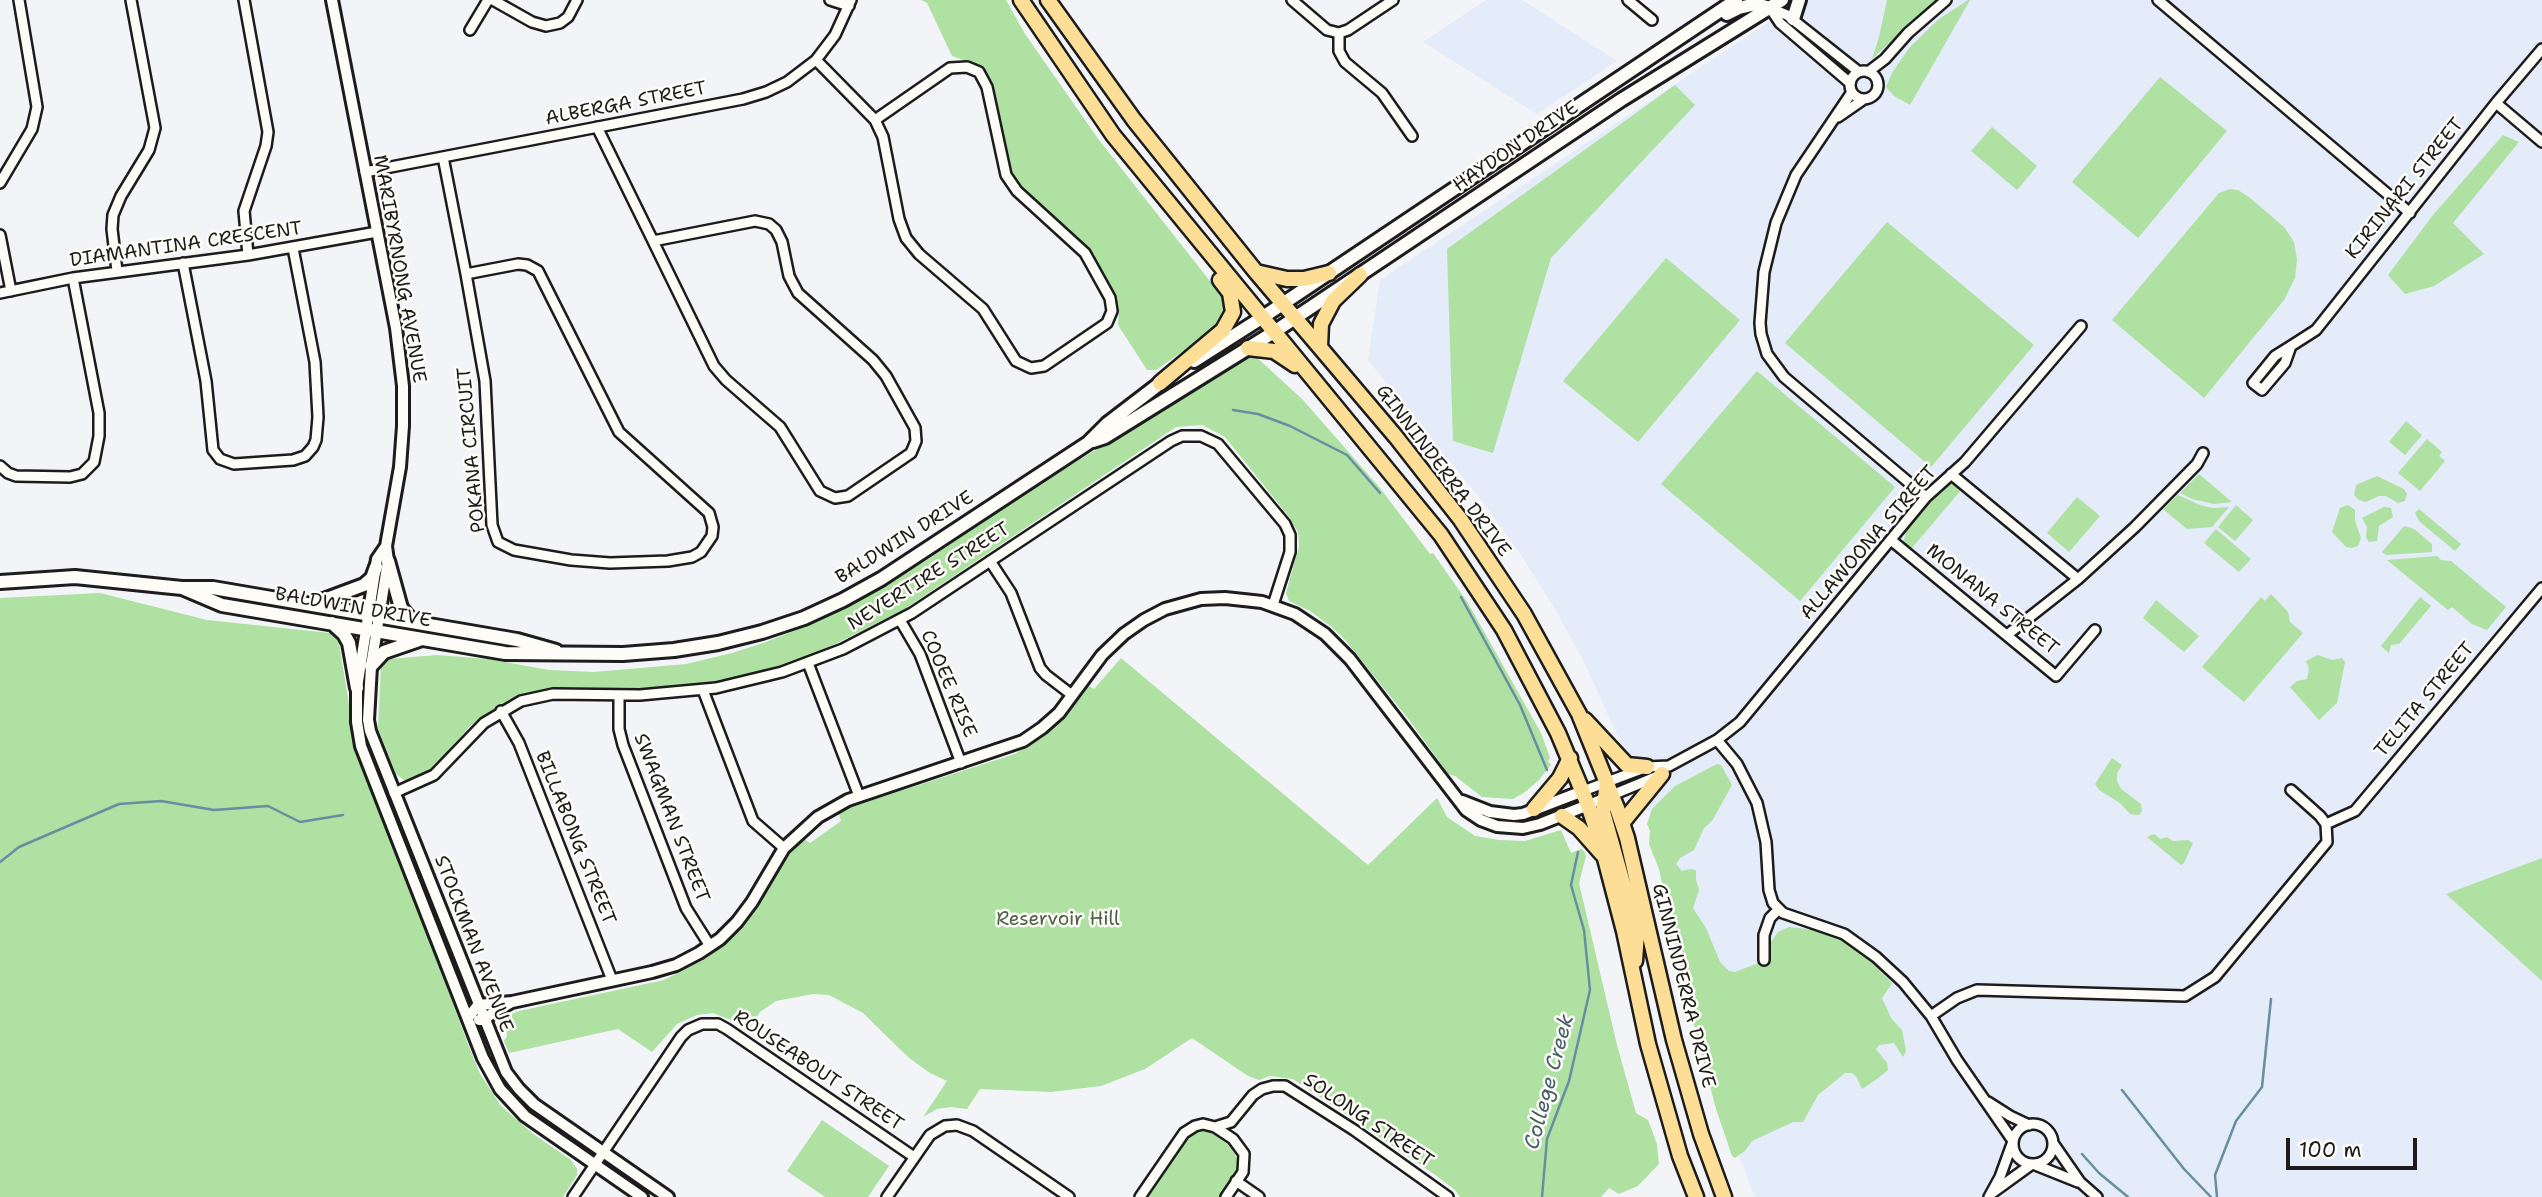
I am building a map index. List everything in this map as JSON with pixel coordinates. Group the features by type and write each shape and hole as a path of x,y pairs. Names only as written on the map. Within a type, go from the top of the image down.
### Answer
{"main road":[{"path":"1021,0 1160,206 1230,293 1233,312 1223,330 1160,383"},
{"name":"GINNINDERRA DRIVE","path":"1048,0 1134,120 1256,272 1396,437 1461,520 1524,614 1579,714 1622,823 1674,1040 1701,1134 1724,1197"},
{"name":"HAYDON DRIVE","path":"1263,317 1737,0"},
{"name":"HAYDON DRIVE","path":"1275,332 1621,100 1768,4 1782,0"},
{"path":"1793,19 1799,0"},
{"path":"1687,33 1706,28 1739,8 1768,4"},
{"path":"1113,135 1441,536 1504,630 1570,758 1586,798 1605,857 1648,1044 1696,1197"},
{"path":"1256,272 1287,279 1304,279 1329,273"},
{"path":"1320,347 1321,324 1333,301 1360,275"},
{"name":"BALDWIN DRIVE","path":"182,588 222,605 505,653 623,654 674,650 740,638 804,618 881,579 1088,443 1107,424 1160,383 1263,317"},
{"name":"BALDWIN DRIVE","path":"1088,443 1105,437 1275,332"},
{"path":"1248,348 1279,353 1315,381"},
{"path":"313,604 365,585 382,564"},
{"path":"382,564 401,608 413,622"},
{"name":"BALDWIN DRIVE","path":"0,582 75,577 182,588 213,588 524,642 563,653"},
{"path":"332,623 349,643 357,688"},
{"path":"371,666 384,652 422,639"},
{"path":"1579,714 1627,765 1647,767"},
{"path":"1534,809 1560,778 1570,758"},
{"path":"1622,823 1666,770"},
{"path":"1608,792 1604,817 1637,933 1634,974"},
{"path":"1562,816 1579,828 1605,857"}],"street":[{"path":"0,183 32,129 37,107 19,0"},
{"path":"117,271 113,215 121,196 149,150 155,128 131,0"},
{"path":"244,0 268,125 266,146 244,211 248,255"},
{"name":"MARIBYRNONG AVENUE","path":"332,0 397,338 403,386 401,457 371,630"},
{"path":"470,30 488,0"},
{"path":"493,0 532,22 546,26 565,20 572,14 577,0"},
{"path":"830,0 850,3"},
{"path":"1292,0 1327,30 1339,33 1348,30 1393,0"},
{"path":"1628,0 1652,20"},
{"path":"1926,497 1784,377 1767,354 1760,324 1764,272 1776,223 1796,175 1834,121 1851,88 1853,76 1885,59 1908,33 1946,0"},
{"path":"2158,0 2410,213"},
{"name":"ALBERGA STREET","path":"365,172 754,96 787,82 816,60 835,35 850,3"},
{"path":"1768,4 1793,19 1876,80"},
{"path":"1768,4 1780,23 1851,88 1858,98 1864,99"},
{"path":"1339,33 1339,51 1345,62 1382,93 1412,136"},
{"name":"KIRINARI STREET","path":"2291,346 2285,363 2262,390 2253,383 2276,356 2291,346 2316,330 2542,49"},
{"path":"1834,121 1874,94 1876,80 1885,59"},
{"path":"816,60 875,120 883,137 899,219 906,238 919,254 983,309 1016,361 1031,368 1044,366 1107,323 1112,311 1111,298 1085,253 1017,191 1006,174 987,87 979,72 963,66 950,68 875,120"},
{"path":"2496,103 2542,142"},
{"path":"597,127 714,366 785,432 820,491 835,498 848,496 911,453 916,441 915,428 886,376 873,360 798,293 789,275 780,238 772,227 764,222 751,222 653,241"},
{"name":"POKANA CIRCUIT","path":"443,157 485,381 492,525 498,542 513,550 571,560 610,563 668,561 692,557 701,552 712,537 713,527 709,513 628,441 616,427 538,271 531,266 518,264 466,274"},
{"name":"DIAMANTINA CRESCENT","path":"0,293 73,278 248,255 377,232"},
{"path":"0,235 11,291"},
{"path":"183,263 206,381 213,450 220,459 234,464 297,459 311,451 316,440 318,399 312,344 293,248"},
{"path":"0,466 16,476 69,477 82,474 94,462 99,436 99,413 73,278"},
{"name":"ALLAWOONA STREET","path":"1586,798 1666,770 1717,740 1740,722 1926,497 1965,462 2081,326"},
{"name":"NEVERTIRE STREET","path":"394,793 434,775 475,730 501,711 522,701 553,694 618,695 703,690 756,679 808,663 855,644 900,620 1182,436 1207,438 1223,449 1288,530 1290,552 1273,605"},
{"path":"2007,635 2078,579 2135,527 2197,464 2203,453"},
{"path":"1951,474 2078,579"},
{"name":"MONANA STREET","path":"1891,540 2056,676 2095,630"},
{"path":"990,561 1011,593 1041,668 1049,678 1072,695"},
{"name":"TELITA STREET","path":"2326,824 2355,811 2542,588"},
{"path":"468,1018 478,1005 512,1002 676,965 710,946 729,931 745,912 784,848 818,817 859,796 1012,746 1032,735 1051,721 1114,642 1154,614 1189,602 1213,598 1250,600 1273,605 1306,620 1325,634 1342,650 1473,816 1489,824 1506,828 1532,826 1562,816 1586,798"},
{"name":"COOEE RISE","path":"900,620 918,649 961,763"},
{"name":"STOCKMAN AVENUE","path":"371,630 368,720 394,793 501,1063 519,1089 534,1104 642,1197"},
{"name":"STOCKMAN AVENUE","path":"371,630 357,688 357,722 361,746 488,1069 508,1099 534,1123 668,1197"},
{"path":"808,663 859,796"},
{"path":"703,690 753,821 784,848"},
{"name":"SWAGMAN STREET","path":"618,695 619,729 623,745 685,908 710,946"},
{"name":"BILLABONG STREET","path":"501,711 519,743 612,980"},
{"path":"1717,740 1743,773 1757,803 1766,842 1770,896 1779,909 1844,934 1876,957 1903,982 1931,1016 2013,1142 2020,1160 2080,1182"},
{"name":"ALLAWOONA STREET","path":"1608,792 1647,767 1666,770"},
{"path":"1931,1016 1957,998 1977,990 2185,996 2215,977 2323,849 2328,836 2326,824 2291,790"},
{"path":"1462,801 1498,814 1522,814 1608,792"},
{"path":"1764,960 1764,934 1770,918 1779,909"},
{"path":"468,1018 484,1020 512,1002"},
{"name":"ROUSEABOUT STREET","path":"573,1197 681,1037 693,1027 708,1023 727,1029 914,1157"},
{"name":"SOLONG STREET","path":"1140,1197 1187,1130 1203,1124 1215,1127 1226,1125 1237,1117 1253,1095 1262,1088 1273,1086 1290,1088 1448,1197"},
{"path":"1984,1099 2010,1116 2048,1131 2053,1143 2080,1182 2097,1197"},
{"path":"1226,1197 1245,1163 1234,1130 1237,1117"},
{"path":"887,1197 935,1131 951,1125 973,1131 1069,1197"},
{"path":"1990,1195 2004,1169 2018,1130 2029,1125"},
{"path":"1215,1127 1237,1142"},
{"path":"1990,1195 2033,1164 2045,1160 2053,1143"},
{"path":"1237,1181 1259,1197"}],"shaded area":[{"path":"1486,0 1522,0 1617,61 1537,114 1423,42"},
{"path":"1802,0 2542,0 2542,1197 1755,1197 1738,1154 1659,823 1647,809 1621,743 1582,658 1552,604 1483,502 1368,360 1380,280"}],"green space":[{"path":"921,0 1006,0 1025,34 1099,140 1224,299 1225,313 1213,330 1156,370 1147,370 1118,325 1119,309 1110,285 1084,244 1018,187 1007,166 988,76 972,63 952,56 927,3"},
{"path":"1887,0 1936,0 1872,59 1879,37"},
{"path":"1968,0 1910,105 1894,96 1886,87 1910,47 1939,19"},
{"path":"2160,77 2227,131 2138,238 2072,182"},
{"path":"1675,85 1695,105 1551,258 1493,453 1453,441 1447,249"},
{"path":"1992,127 2037,166 2017,190 1971,151"},
{"path":"2503,135 2519,142 2453,223 2484,254 2434,286 2405,294 2388,275 2433,215"},
{"path":"2230,189 2238,190 2250,198 2284,227 2294,242 2297,259 2295,278 2284,300 2204,398 2112,320 2219,193"},
{"path":"1887,222 2034,345 1931,467 1785,343"},
{"path":"1666,258 1740,320 1638,442 1563,381"},
{"path":"1252,353 1303,400 1380,488 1430,554 1433,553 1468,603 1541,733 1550,758 1548,761 1551,765 1525,792 1513,799 1482,797 1455,776 1448,774 1410,721 1346,641 1310,611 1289,601 1286,593 1299,546 1298,532 1225,437 1202,425 1176,427 903,610 809,657 737,678 684,688 621,691 561,689 532,693 496,708 470,726 423,776 412,781 404,780 396,774 378,728 381,666 389,659 437,655 488,659 549,670 594,672 686,664 766,642 859,601 927,560 1034,488"},
{"path":"1757,371 1895,487 1800,601 1661,484"},
{"path":"2406,421 2422,435 2405,455 2389,442"},
{"path":"2427,439 2442,452 2439,456 2445,461 2420,491 2398,473"},
{"path":"2199,474 2232,502 2214,504 2180,493"},
{"path":"2377,476 2404,489 2407,494 2405,501 2398,503 2386,496 2366,502 2359,500 2354,495 2356,485"},
{"path":"1950,483 1958,483 1962,489 1911,549 1904,541 1906,531 1940,490"},
{"path":"2178,495 2212,508 2229,507 2212,527 2187,529 2163,509"},
{"path":"2077,497 2100,516 2069,552 2047,533"},
{"path":"2236,505 2253,520 2235,541 2218,527"},
{"path":"2348,505 2355,510 2355,521 2361,538 2358,546 2352,548 2346,547 2332,532 2340,508"},
{"path":"2384,507 2391,508 2393,517 2379,526 2377,541 2369,542 2366,537 2367,527 2362,518"},
{"path":"2419,509 2461,544 2455,551 2419,521 2415,513"},
{"path":"2404,526 2414,529 2432,544 2432,552 2386,555 2382,552"},
{"path":"2216,529 2251,559 2239,572 2204,543"},
{"path":"2437,556 2441,560 2451,561 2506,607 2487,630 2472,624 2452,607 2448,610 2387,560"},
{"path":"100,593 207,620 330,633 339,643 355,742 469,1047 480,1074 501,1106 532,1133 571,1160 577,1169 577,1175 563,1197 0,1197 0,598"},
{"path":"2271,594 2288,612 2290,622 2303,633 2244,702 2202,667 2261,597 2265,601"},
{"path":"2420,597 2431,606 2399,644 2391,645 2389,653 2381,646"},
{"path":"2156,600 2199,636 2184,652 2143,618"},
{"path":"2318,655 2332,660 2342,658 2345,662 2337,703 2319,720 2290,687 2297,681 2307,679 2309,669 2306,661"},
{"name":"Reservoir Hill","path":"1121,658 1368,865 1437,798 1447,817 1475,836 1525,841 1561,830 1571,853 1581,849 1584,851 1586,856 1579,883 1617,1045 1636,1113 1648,1120 1657,1144 1659,1164 1638,1186 1619,1194 1609,1188 1601,1197 1460,1197 1434,1174 1366,1128 1366,1124 1355,1117 1353,1119 1293,1079 1270,1076 1259,1080 1248,1076 1192,1038 1145,1069 1101,1086 1051,1092 980,1089 967,1109 937,1109 923,1117 947,1081 908,1057 863,1013 829,995 813,994 776,1001 760,1012 750,1027 713,1013 697,1015 677,1024 652,1052 618,1029 509,1053 504,1041 507,1036 504,1017 519,1011 664,980 707,958 742,929 780,865 801,837 810,843 841,821 838,811 1015,754 1044,735 1087,685 1094,689"},
{"path":"2112,758 2122,765 2117,773 2121,789 2141,804 2142,811 2139,815 2130,814 2095,784"},
{"path":"1717,764 1721,765 1732,785 1712,821 1704,828 1694,850 1680,858 1676,864 1682,871 1696,870 1699,890 1693,908 1706,928 1720,962 1729,971 1735,972 1769,959 1768,948 1771,942 1778,932 1789,927 1815,930 1843,940 1864,955 1892,983 1882,998 1891,1018 1902,1030 1906,1051 1903,1057 1894,1043 1879,1045 1876,1049 1887,1063 1888,1070 1877,1079 1862,1089 1856,1076 1845,1073 1818,1095 1803,1122 1793,1122 1752,1141 1745,1151 1735,1158 1716,1109 1690,1010 1659,869 1649,844 1650,831 1647,824 1652,809 1675,786"},
{"path":"2154,834 2160,839 2167,837 2173,841 2188,840 2193,843 2184,863 2181,865 2147,837"},
{"path":"2542,858 2542,981 2446,894"},
{"path":"822,1120 889,1166 868,1197 825,1197 787,1171"},
{"path":"1208,1130 1231,1147 1239,1163 1235,1174 1219,1197 1145,1197 1187,1137"}],"waterway":[{"path":"1233,410 1258,414 1290,426 1347,455 1380,493"},
{"path":"1461,597 1520,705 1547,770"},
{"path":"0,862 19,847 119,804 161,801 214,810 268,806 300,822 343,815"},
{"name":"College Creek","path":"1542,1197 1547,1139 1569,1081 1590,990 1584,930 1571,885 1578,852"},
{"path":"2217,1197 2215,1175 2236,1121 2262,1087 2271,999"},
{"path":"2122,1090 2184,1169 2211,1197"},
{"path":"2082,1154 2099,1173 2128,1197"}]}
